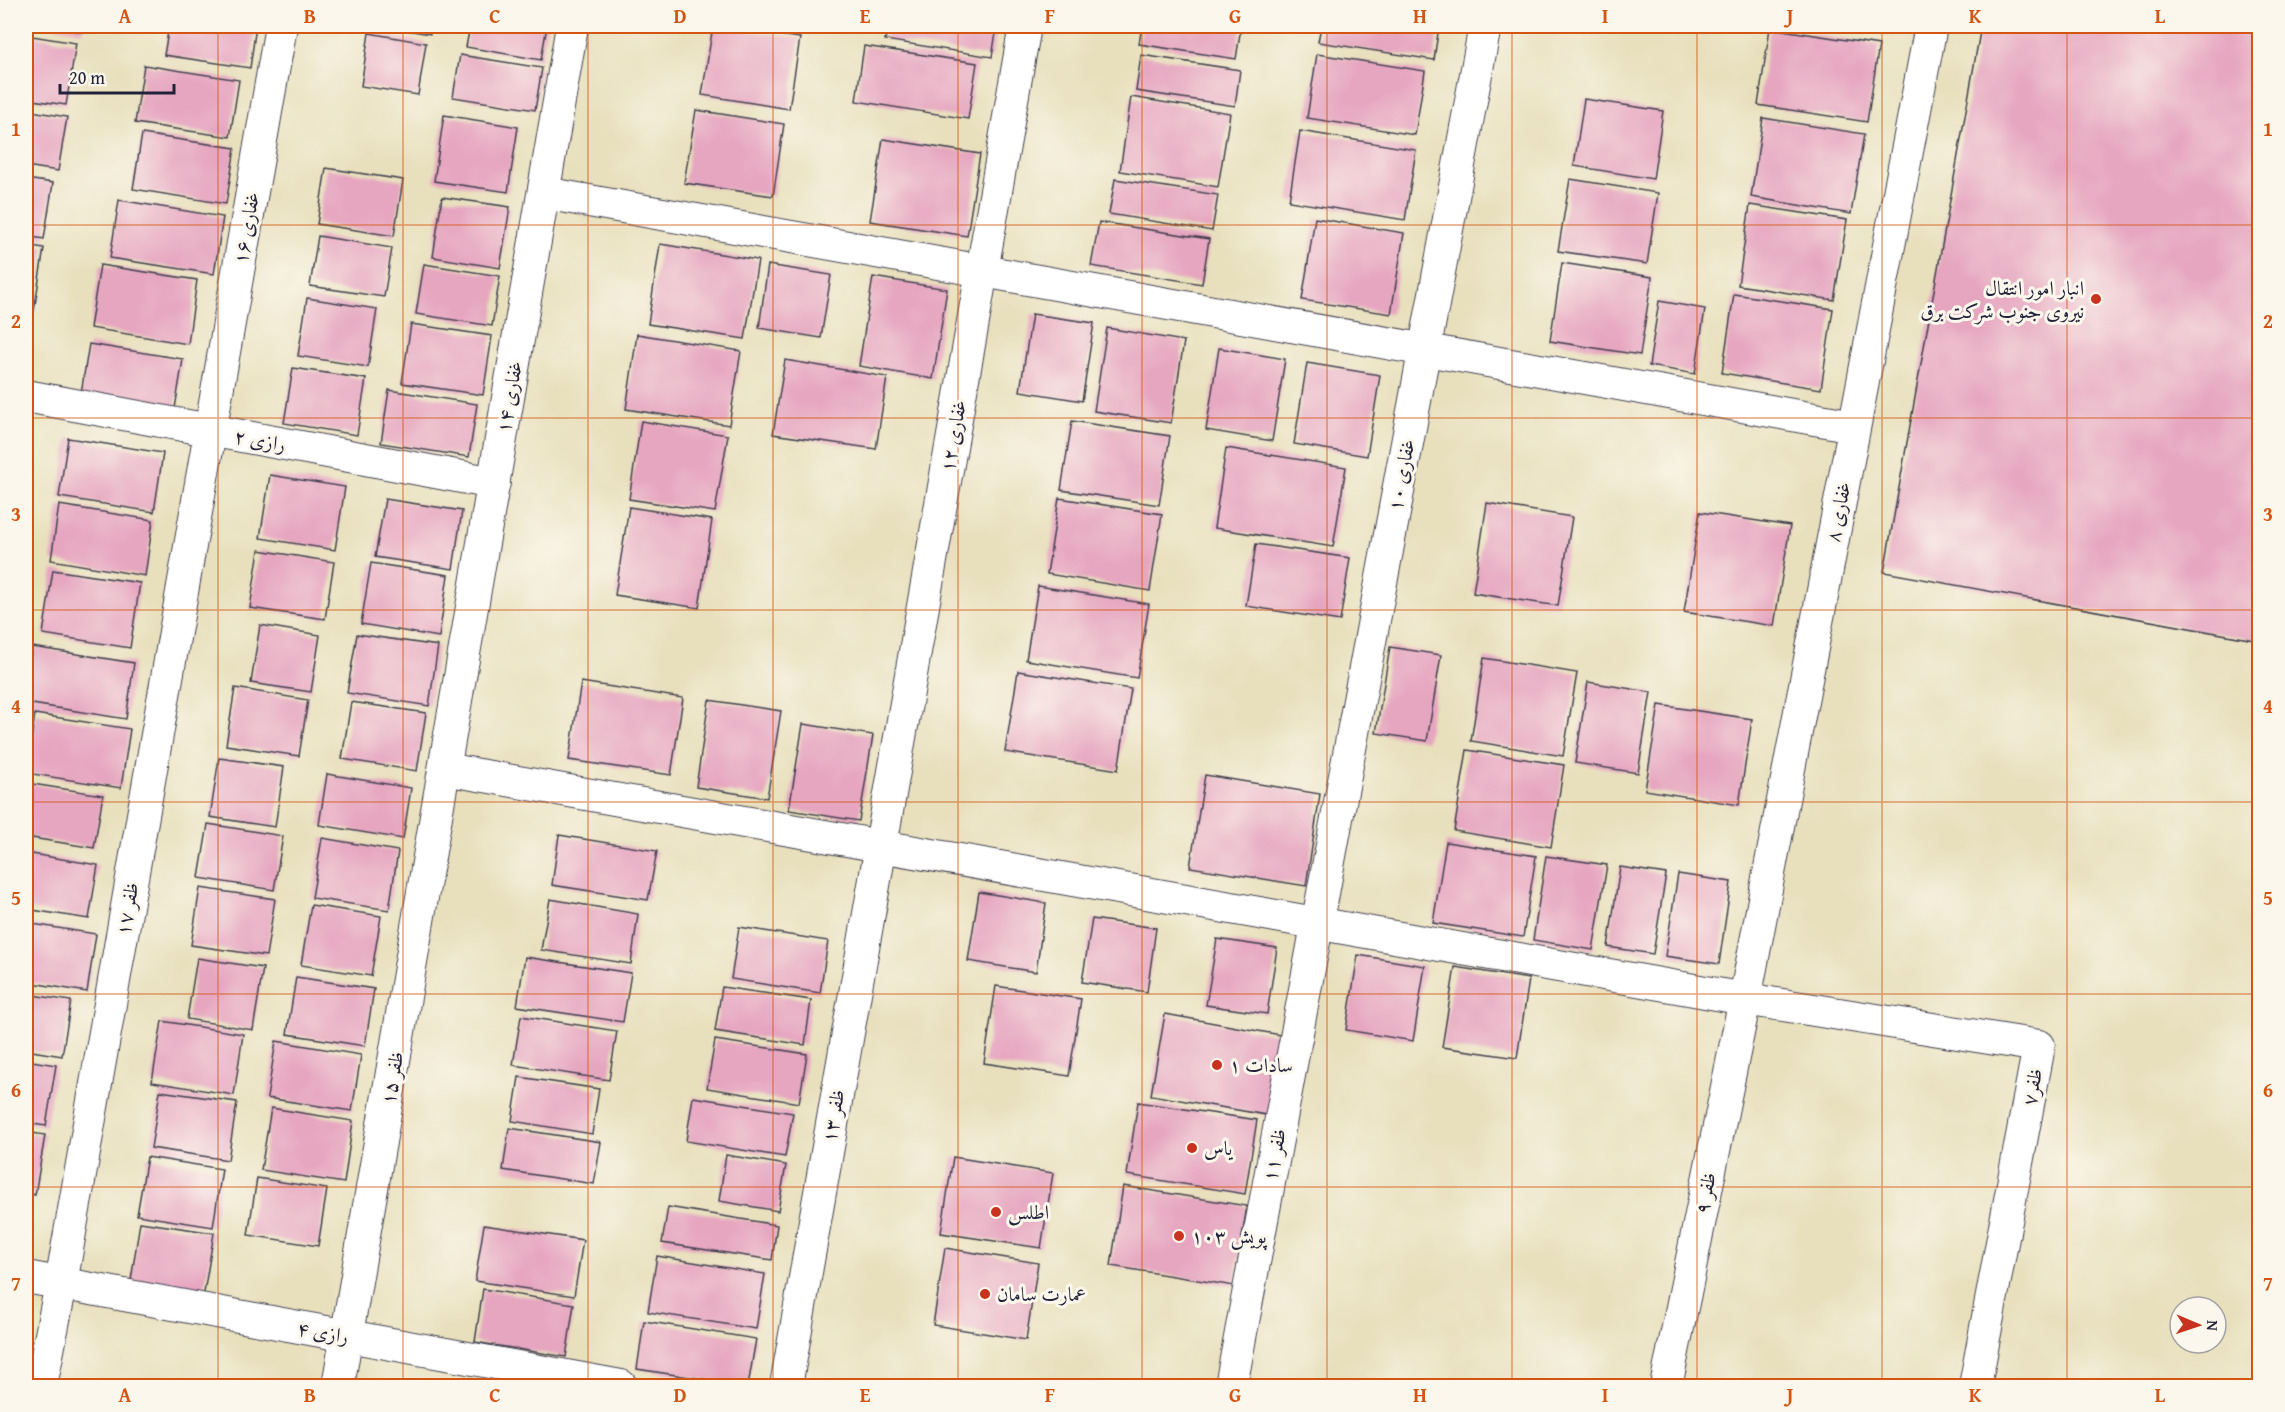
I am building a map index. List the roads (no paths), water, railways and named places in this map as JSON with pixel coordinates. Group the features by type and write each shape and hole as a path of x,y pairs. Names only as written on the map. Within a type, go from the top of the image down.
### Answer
{"street":[{"name":"غفاری ۱۶","path":"211,430 281,26"},
{"name":"غفاری ۱۴","path":"445,769 572,26"},
{"name":"غفاری ۱۲","path":"881,846 1025,26"},
{"name":"غفاری ۱۰","path":"1317,924 1485,26"},
{"name":"غفاری ۸","path":"1745,999 1931,26"},
{"path":"544,193 1854,426"},
{"name":"رازی ۲","path":"26,396 494,483"},
{"name":"ظفر ۱۷","path":"41,1386 62,1284 211,430"},
{"path":"445,769 1745,999"},
{"name":"ظفر ۱۵","path":"338,1386 445,769"},
{"name":"ظفر ۱۳","path":"786,1386 881,846"},
{"name":"ظفر ۱۱","path":"1231,1386 1317,924"},
{"name":"ظفر ۹","path":"1666,1386 1745,999"},
{"name":"ظفر۷","path":"1745,999 2039,1046 1975,1386"},
{"name":"رازی ۴","path":"26,1277 621,1386"}],"place":[{"name":"انبار امور انتقال نیروی جنوب شرکت برق","path":"2096,299"},
{"name":"سادات ۱","path":"1217,1065"},
{"name":"یاس","path":"1192,1148"},
{"name":"اطلس","path":"996,1212"},
{"name":"پویش ۱۰۳","path":"1179,1236"},
{"name":"عمارت سامان","path":"985,1294"}]}
